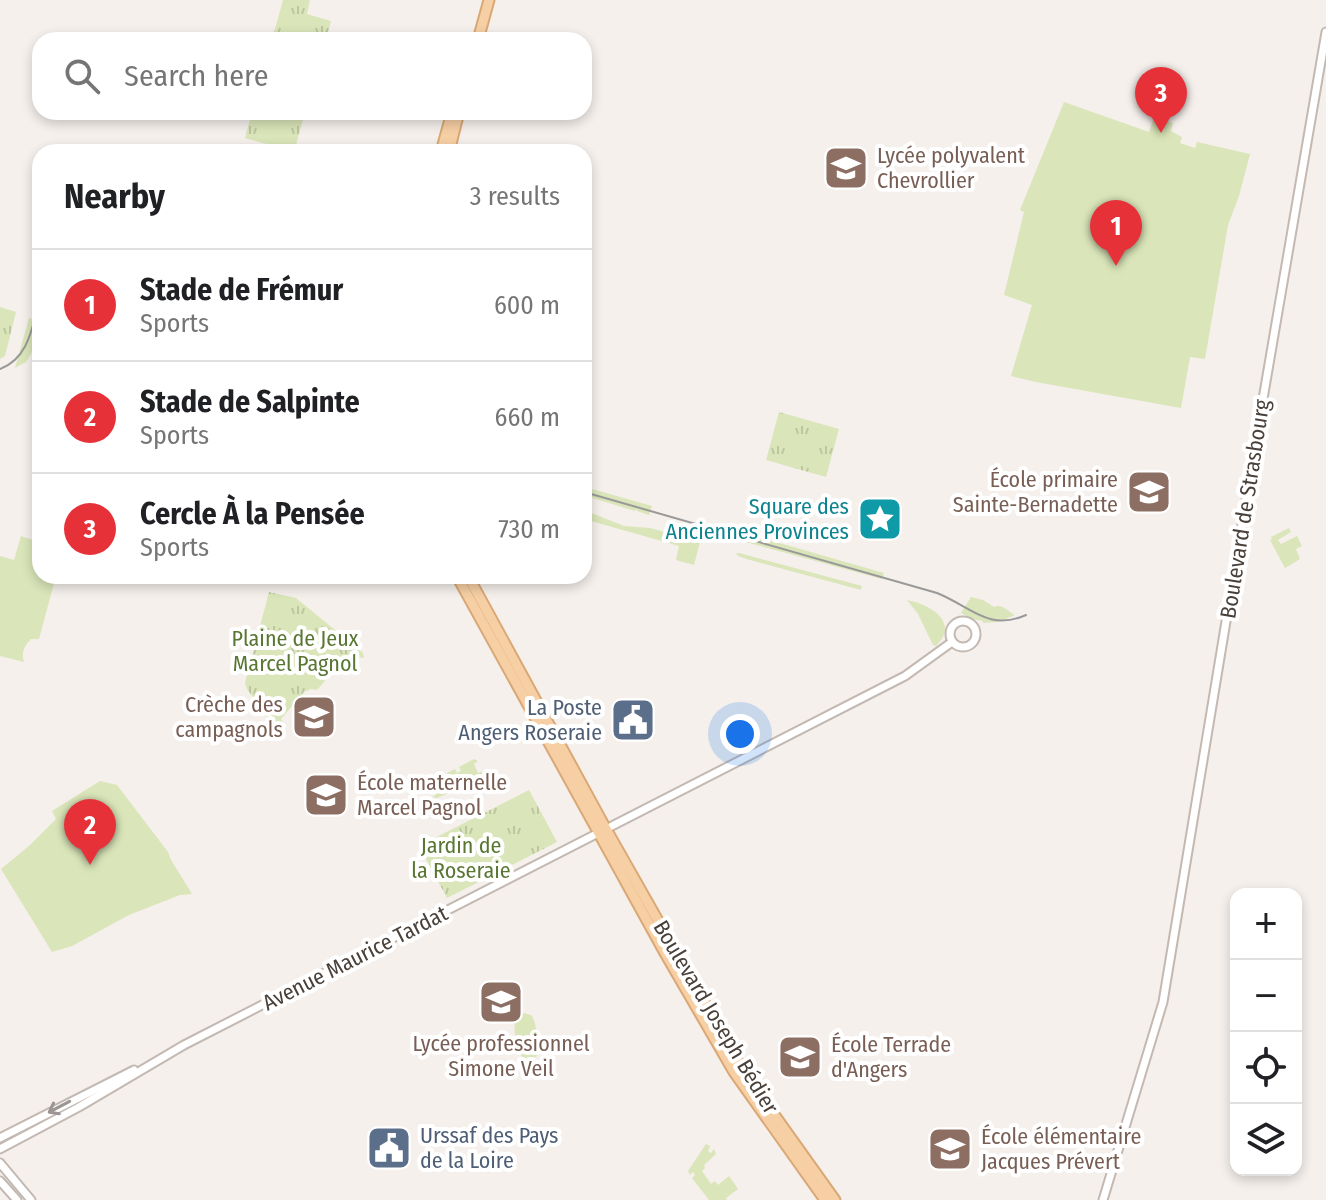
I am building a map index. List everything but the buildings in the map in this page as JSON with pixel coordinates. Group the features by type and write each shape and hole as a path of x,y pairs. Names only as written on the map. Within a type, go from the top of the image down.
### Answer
{"main road":[{"path":"473,32 482,0"},
{"path":"480,32 489,0"},
{"path":"443,144 450,120"},
{"path":"451,144 457,120"},
{"path":"462,584 602,831"},
{"path":"472,584 602,831"},
{"name":"Boulevard Joseph Bédier","path":"602,831 665,953 734,1072 825,1200"},
{"name":"Boulevard Joseph Bédier","path":"602,831 738,1064 835,1200"}],"street":[{"name":"Boulevard de Strasbourg","path":"1103,1200 1160,1016 1326,32"},
{"name":"Avenue Maurice Tardat","path":"0,1138 905,676 952,642"},
{"name":"Avenue Maurice Tardat","path":"0,1149 79,1107 155,1061"},
{"path":"0,1163 31,1200"},
{"path":"0,1181 17,1200"}],"green space":[{"path":"283,0 310,0 307,14 331,21 328,32 274,32"},
{"path":"1064,102 1149,132 1154,117 1173,123 1171,131 1182,137 1180,143 1195,148 1197,142 1250,154 1228,225 1205,359 1190,357 1181,408 1011,376 1032,305 1004,295 1024,212 1020,210"},
{"path":"250,120 303,120 296,144 266,144 245,138"},
{"path":"0,307 16,312 5,356 0,359"},
{"path":"29,318 32,319 32,352 26,362 15,368"},
{"path":"779,412 839,429 826,477 766,460"},
{"path":"592,489 652,506 649,515 637,509 635,511 592,498"},
{"path":"592,513 624,526 650,528 700,542 694,565 676,560 679,546 592,521"},
{"path":"710,523 884,573 882,579 718,535 708,532"},
{"path":"1289,528 1291,532 1278,540 1281,544 1297,536 1302,546 1296,549 1300,559 1285,568 1270,540"},
{"path":"21,536 32,540 32,584 54,584 39,639 31,639 27,644 23,653 24,662 0,656 0,556 14,560"},
{"path":"736,553 862,586 861,590 750,560 738,556"},
{"name":"Plaine de Jeux Marcel Pagnol","path":"269,592 296,598 363,653 364,658 347,655 317,690 304,692 275,729 245,683"},
{"path":"971,597 994,607 1003,607 1015,615 998,622 983,623 972,619 961,613"},
{"path":"907,600 932,610 944,622 943,637 936,646 933,645 918,614"},
{"path":"474,759 478,761 474,764 478,773 483,771 481,776 468,783 465,779 461,781 463,785 456,789 453,785 449,787 451,792 437,798 431,797 436,795 432,786 427,788 430,781 442,775 445,780 450,777 447,773 455,769 457,773 461,771 459,767"},
{"path":"100,781 117,785 168,852 192,894 180,895 129,915 72,946 52,952 1,869 56,819 52,811"},
{"name":"Jardin de la Roseraie","path":"529,790 557,842 447,898 419,846"},
{"path":"524,1013 533,1018 537,1035 537,1056 530,1059 520,1054 515,1039 516,1017"},
{"path":"706,1144 710,1146 708,1151 711,1153 714,1149 716,1154 702,1171 711,1184 715,1181 718,1185 729,1176 738,1189 727,1200 709,1200 692,1178 695,1175 693,1172 690,1175 688,1171"}],"tram line":[{"path":"0,369 17,357 32,328"},
{"path":"592,494 937,593 990,619 1001,621 1026,615"}],"place":[{"name":"Cercle À la Pensée","path":"1161,133"},
{"name":"Lycée polyvalent Chevrollier","path":"846,168"},
{"name":"Stade de Frémur","path":"1116,266"},
{"name":"École primaire Sainte-Bernadette","path":"1149,492"},
{"name":"Square des Anciennes Provinces","path":"880,519"},
{"name":"Crèche des campagnols","path":"314,717"},
{"name":"La Poste Angers Roseraie","path":"633,720"},
{"name":"École maternelle Marcel Pagnol","path":"326,795"},
{"name":"Stade de Salpinte","path":"90,865"},
{"name":"Lycée professionnel Simone Veil","path":"501,1002"},
{"name":"École Terrade d'Angers","path":"800,1057"},
{"name":"Urssaf des Pays de la Loire","path":"389,1148"},
{"name":"École élémentaire Jacques Prévert","path":"950,1149"}]}
